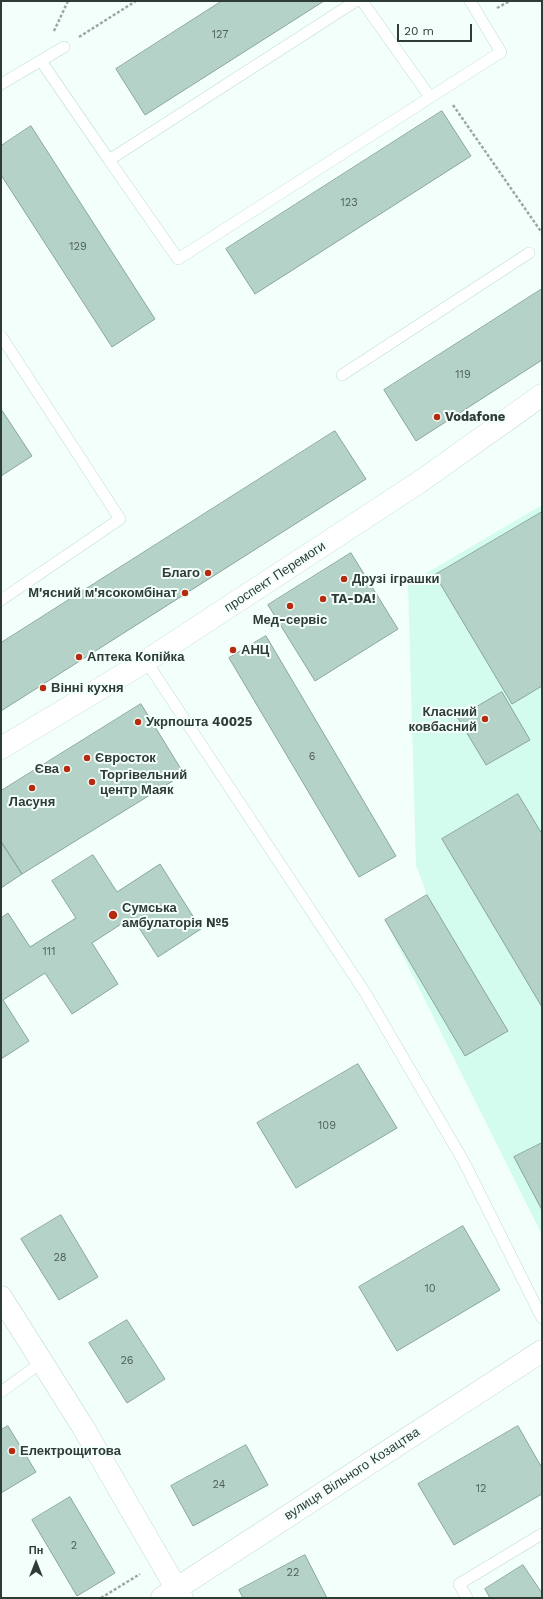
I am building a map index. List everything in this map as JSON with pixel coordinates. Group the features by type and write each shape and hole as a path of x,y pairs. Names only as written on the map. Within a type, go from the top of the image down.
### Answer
{"street":[{"name":"проспект Перемоги","path":"1,748 146,661 421,482 542,395"},
{"path":"1,1297 83,1427 161,1560 174,1595"},
{"name":"вулиця Вільного Козацтва","path":"174,1595 542,1351"}],"lane":[{"path":"109,160 356,1"},
{"path":"362,1 430,97"},
{"path":"41,61 178,259 501,52 470,1"},
{"path":"1,84 64,47"},
{"path":"342,375 529,253"},
{"path":"1,336 120,519 1,600"},
{"path":"146,661 366,994 464,1162 542,1318"},
{"path":"1,1392 42,1362"},
{"path":"467,1598 459,1584 542,1534"}],"path":[{"path":"64,47 136,1"},
{"path":"442,90 542,233"},
{"path":"101,1598 161,1560"}],"shaded area":[{"path":"542,505 542,1235 385,920 427,895 416,865 408,584"}],"building":[{"path":"222,1 324,1 145,115 116,69"},
{"path":"442,111 471,156 255,294 226,249"},
{"path":"31,126 155,319 112,347 1,175 1,146"},
{"path":"542,289 542,360 416,441 384,390"},
{"path":"1,409 32,456 1,476"},
{"path":"335,431 366,479 1,711 1,643"},
{"path":"542,512 542,686 512,704 435,575"},
{"path":"351,553 398,629 315,681 268,605"},
{"path":"266,636 396,856 359,877 229,658"},
{"path":"502,692 530,740 486,765 458,718"},
{"name":"Торгівельний центр Маяк","path":"141,704 184,774 22,874 1,841 1,791"},
{"path":"518,794 542,834 542,1007 442,839"},
{"path":"1,842 22,874 1,888"},
{"path":"93,855 117,892 160,864 201,929 158,957 132,917 92,943 118,984 72,1014 45,973 3,1000 29,1041 1,1059 1,918 8,913 30,947 76,918 52,881"},
{"path":"427,895 508,1031 465,1056 385,920"},
{"path":"358,1064 397,1128 296,1188 257,1123"},
{"path":"542,1143 542,1210 514,1157"},
{"path":"61,1215 98,1277 59,1300 21,1239"},
{"path":"463,1226 500,1290 397,1351 359,1287"},
{"path":"127,1320 165,1379 127,1403 89,1343"},
{"name":"Електрощитова","path":"8,1426 36,1472 1,1493 1,1430"},
{"path":"518,1426 542,1468 542,1494 454,1545 418,1484"},
{"path":"246,1445 268,1485 193,1526 171,1486"},
{"path":"70,1497 115,1573 77,1596 32,1520"},
{"path":"305,1555 327,1598 243,1598 239,1590"},
{"path":"523,1565 542,1593 542,1598 490,1598 485,1589"}],"place":[{"name":"Vodafone","path":"437,417"},
{"name":"Благо","path":"208,573"},
{"name":"Друзі іграшки","path":"344,579"},
{"name":"М'ясний м'ясокомбінат","path":"185,593"},
{"name":"TA-DA!","path":"323,599"},
{"name":"Мед-сервіс","path":"290,606"},
{"name":"АНЦ","path":"233,650"},
{"name":"Аптека Копійка","path":"79,657"},
{"name":"Вінні кухня","path":"43,688"},
{"name":"Класний ковбасний","path":"485,719"},
{"name":"Укрпошта 40025","path":"138,722"},
{"name":"Євросток","path":"87,758"},
{"name":"Єва","path":"67,769"},
{"name":"Торгівельний центр Маяк","path":"92,782"},
{"name":"Ласуня","path":"32,788"},
{"name":"Сумська амбулаторія №5","path":"113,915"},
{"name":"Електрощитова","path":"12,1451"}]}
